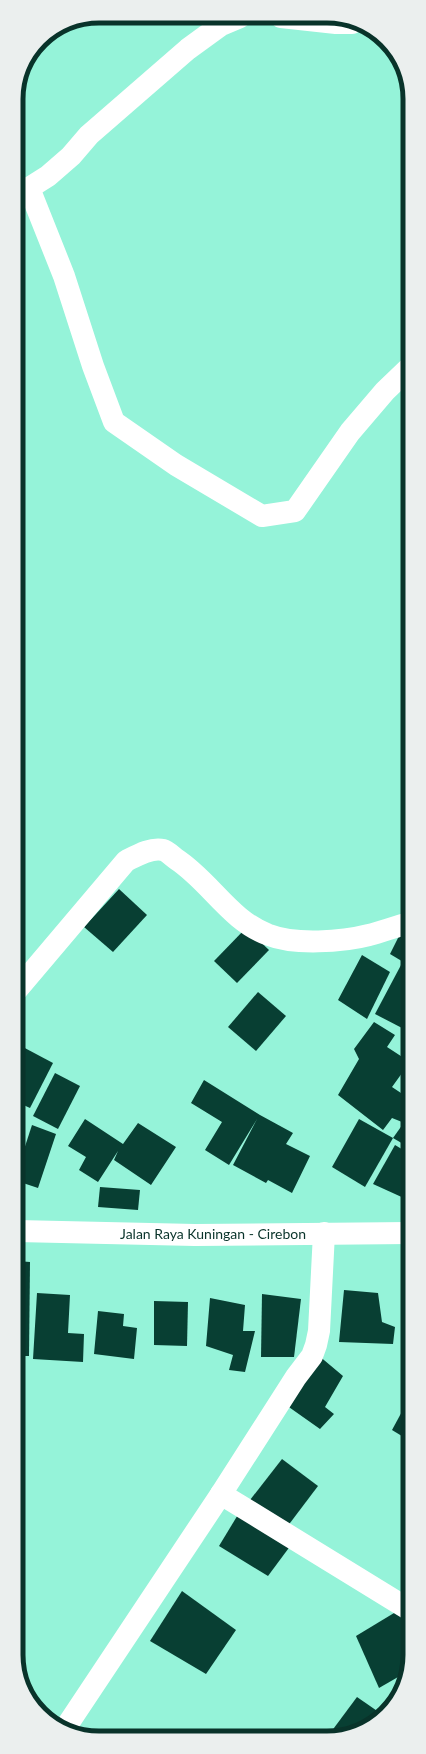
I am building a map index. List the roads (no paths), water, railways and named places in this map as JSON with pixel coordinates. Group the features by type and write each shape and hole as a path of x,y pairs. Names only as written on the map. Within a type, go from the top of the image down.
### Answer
{"main road":[{"path":"225,23 220,25 188,49 90,135 71,156 48,176 23,191 64,276 93,366 114,422 176,465 262,516 295,511 350,432 385,391 403,374"},
{"path":"23,983 126,861 148,851 163,850 183,863 245,924 270,936 296,941 328,941 368,936 403,925"},
{"name":"Jalan Raya Kuningan - Cirebon","path":"23,1231 195,1235 403,1233"},
{"path":"67,1724 221,1494 296,1377 312,1356 319,1330 324,1234"},
{"path":"221,1494 403,1606"}]}
